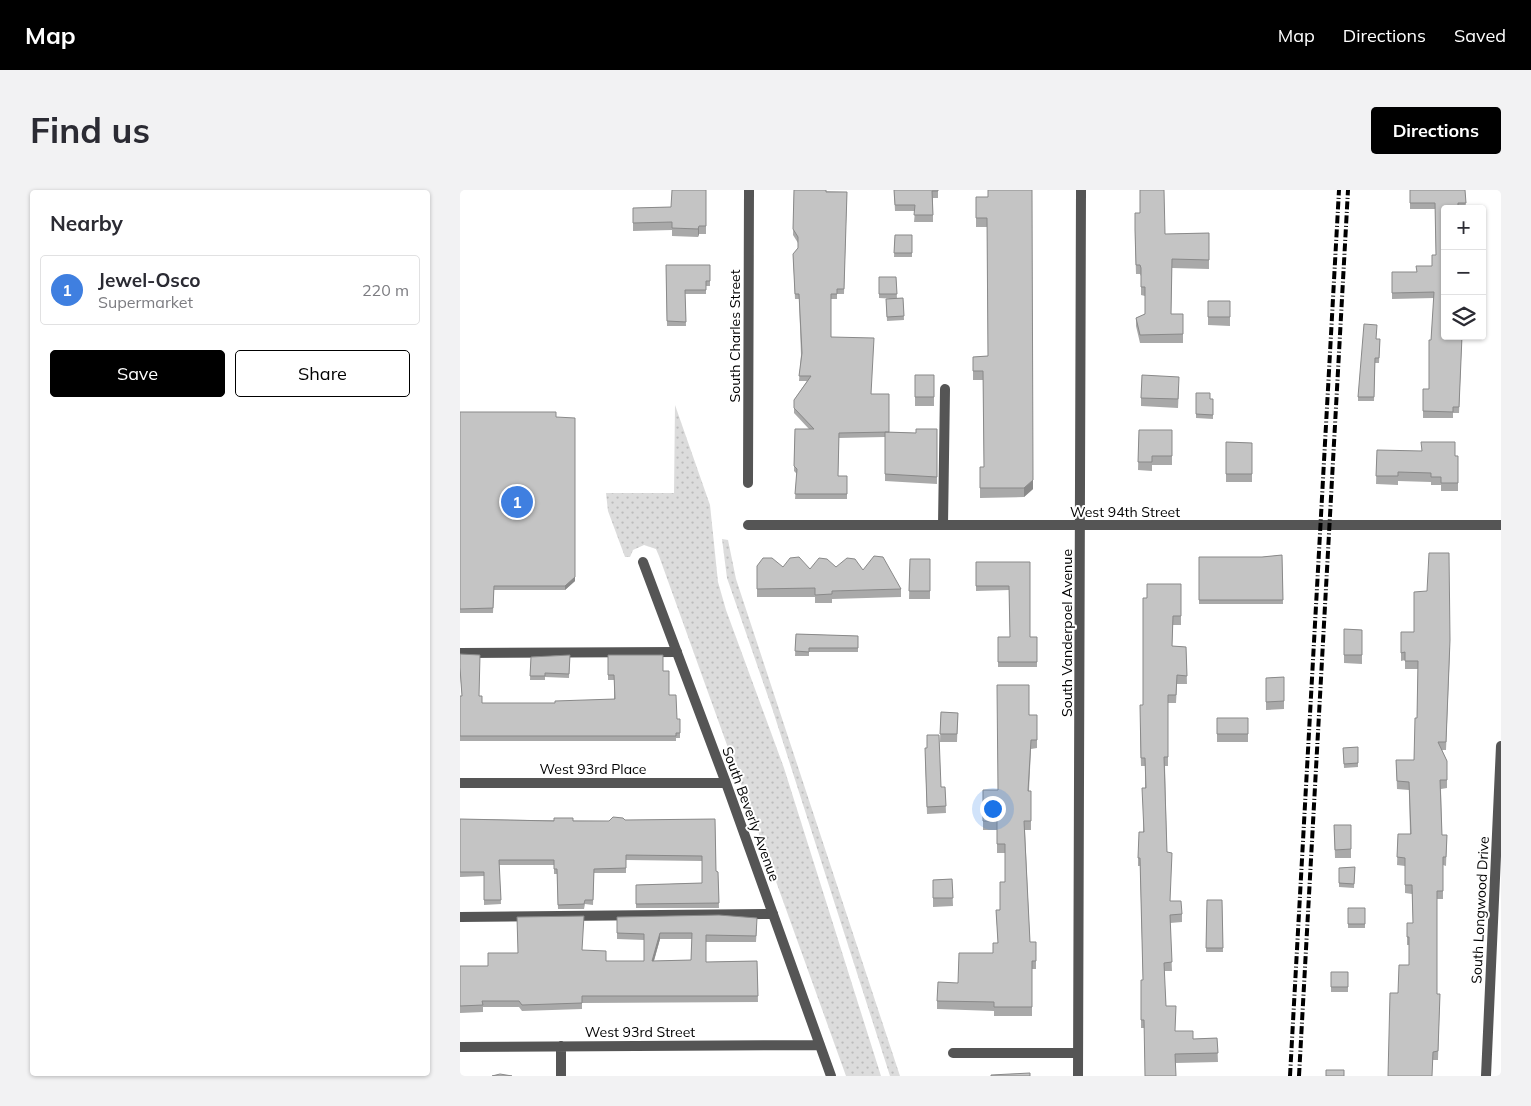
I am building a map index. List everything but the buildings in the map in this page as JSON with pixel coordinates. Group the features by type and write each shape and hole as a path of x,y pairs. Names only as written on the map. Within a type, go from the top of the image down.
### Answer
{"street":[{"name":"South Charles Street","path":"748,483 749,190"},
{"name":"South Vanderpoel Avenue","path":"1078,1076 1081,190"},
{"path":"944,525 945,389"},
{"name":"West 94th Street","path":"748,524 1081,526 1501,525"},
{"name":"South Beverly Avenue","path":"643,562 726,783 831,1076"},
{"path":"460,652 677,652"},
{"name":"South Longwood Drive","path":"1486,1076 1501,746"},
{"name":"West 93rd Place","path":"460,783 726,783"},
{"path":"460,917 773,914"},
{"name":"West 93rd Street","path":"460,1047 820,1045"},
{"path":"561,1046 561,1076"},
{"path":"953,1053 1078,1053"}],"shaded area":[{"path":"675,405 710,505 718,582 726,610 784,768 881,1076 846,1076 659,556 656,549 644,545 633,550 630,557 625,557 608,511 606,493 674,493"},
{"path":"722,539 728,540 736,579 900,1076 890,1076 773,711 727,578"}],"railway":[{"path":"1290,1076 1339,190"},
{"path":"1299,1076 1348,190"}],"place":[{"name":"Jewel-Osco","path":"517,502"}]}
